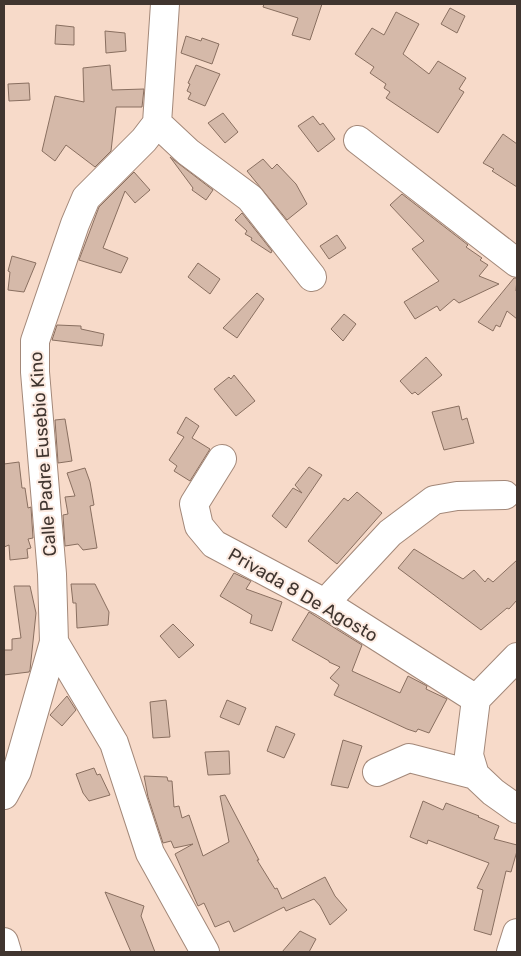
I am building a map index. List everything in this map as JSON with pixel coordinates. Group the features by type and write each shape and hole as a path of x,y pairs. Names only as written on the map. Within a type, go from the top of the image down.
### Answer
{"street":[{"path":"165,4 157,123 188,152 250,198 312,277"},
{"name":"Calle Padre Eusebio Kino","path":"4,795 17,772 54,642 52,574 35,372 35,341 75,224 86,198 144,140 157,123"},
{"path":"358,140 517,263"},
{"name":"Privada 8 De Agosto","path":"222,459 194,504 199,526 214,544 325,604 476,699"},
{"path":"325,604 390,533 434,500 457,496 505,495"},
{"name":"Calle Padre Eusebio Kino","path":"54,642 114,743 150,853 206,952"},
{"path":"474,774 469,755 476,699 517,657"},
{"path":"377,772 409,758 474,774 493,792 517,809"},
{"path":"512,952 517,933"},
{"path":"4,942 7,952"}],"building":[{"path":"264,4 322,4 310,40 292,35 298,18 263,7"},
{"path":"450,8 465,16 457,33 441,24"},
{"path":"396,12 419,24 403,54 429,74 438,61 466,78 459,89 464,92 438,133 386,98 390,92 384,88 386,84 370,73 374,67 355,54 372,28 384,35"},
{"path":"56,25 74,27 74,45 55,44"},
{"path":"105,31 125,33 126,51 106,53"},
{"path":"186,36 201,41 202,38 219,44 212,64 181,53"},
{"path":"110,65 112,90 144,89 142,107 116,107 111,151 95,167 66,145 55,161 42,151 55,96 84,102 83,68"},
{"path":"196,65 220,74 205,106 188,99 191,93 187,91 190,84 188,83"},
{"path":"29,83 30,100 9,101 8,84"},
{"path":"223,113 238,132 225,143 208,123"},
{"path":"313,116 320,125 323,123 335,139 318,152 298,126"},
{"path":"503,134 517,144 517,187 483,163"},
{"path":"170,157 213,190 206,200 192,190 193,188"},
{"path":"263,159 272,169 277,164 296,184 307,204 287,220 247,171"},
{"path":"134,172 150,190 135,203 125,191 103,248 128,258 121,273 79,260 99,207"},
{"path":"402,194 482,258 480,260 488,265 479,276 499,284 459,303 454,299 440,311 437,306 415,319 404,302 439,281 412,249 424,241 390,205"},
{"path":"242,213 272,251 271,253 245,234 247,231 235,220"},
{"path":"337,235 346,248 329,259 320,246"},
{"path":"12,256 36,263 24,292 8,290 10,272 8,271"},
{"path":"198,263 220,279 210,294 188,277"},
{"path":"514,278 517,278 517,319 507,311 500,327 496,325 493,331 478,322"},
{"path":"257,293 264,299 237,338 223,328"},
{"path":"344,314 356,324 343,341 331,329"},
{"path":"57,325 81,326 81,329 104,334 102,346 52,340"},
{"path":"426,357 442,375 418,395 415,392 412,394 400,381"},
{"path":"234,375 255,401 236,416 214,389 229,377 231,379"},
{"path":"459,406 462,420 467,418 474,443 444,450 432,412"},
{"path":"186,417 199,426 192,438 210,449 190,481 174,471 177,466 169,460 184,437 177,433"},
{"path":"65,419 72,461 58,463 55,420"},
{"path":"19,462 22,488 25,488 28,508 31,507 33,538 28,539 31,548 27,549 28,558 10,560 9,545 4,547 4,464"},
{"path":"309,467 322,475 286,528 272,516 293,488 302,493 295,485"},
{"path":"85,468 90,482 94,505 90,506 97,548 83,550 78,544 65,546 63,515 68,514 65,497 75,496 67,473"},
{"path":"357,492 382,513 337,564 308,541 344,498 348,501"},
{"path":"414,549 463,579 474,570 485,582 488,578 493,582 517,560 517,600 509,609 507,608 481,630 398,568"},
{"path":"234,573 251,581 246,589 282,602 272,631 250,623 252,615 220,596"},
{"path":"71,584 95,584 109,612 108,625 77,628 76,603 73,603"},
{"path":"14,586 30,586 36,613 30,670 29,672 4,675 4,650 12,650 12,639 21,638"},
{"path":"309,612 362,645 352,671 400,693 408,676 427,686 426,689 447,699 429,733 418,729 416,732 407,729 334,695 339,685 330,678 340,667 292,640"},
{"path":"173,624 194,645 179,658 160,636"},
{"path":"67,696 76,710 62,726 50,715"},
{"path":"166,700 170,737 153,738 150,702"},
{"path":"227,700 246,708 239,725 220,717"},
{"path":"276,726 295,734 284,758 267,751"},
{"path":"343,740 362,746 348,788 331,785"},
{"path":"229,751 230,774 208,775 205,752"},
{"path":"94,768 97,775 100,774 110,795 89,801 83,793 76,774"},
{"path":"144,776 167,777 168,781 172,781 174,807 179,806 182,818 189,815 203,856 229,842 220,796 225,795 259,860 257,860 275,889 277,888 282,899 325,877 335,896 347,910 330,925 314,899 286,911 284,907 234,932 229,921 215,927 204,903 198,906 175,854 193,844 174,848 171,841 163,843 148,797"},
{"path":"423,801 443,810 446,803 479,816 499,826 494,839 517,845 511,872 506,871 491,935 474,930 483,890 477,888 489,863 428,840 427,844 410,837"},
{"path":"105,892 144,906 141,916 155,952 131,952"},
{"path":"300,931 316,939 309,952 282,952"}]}
